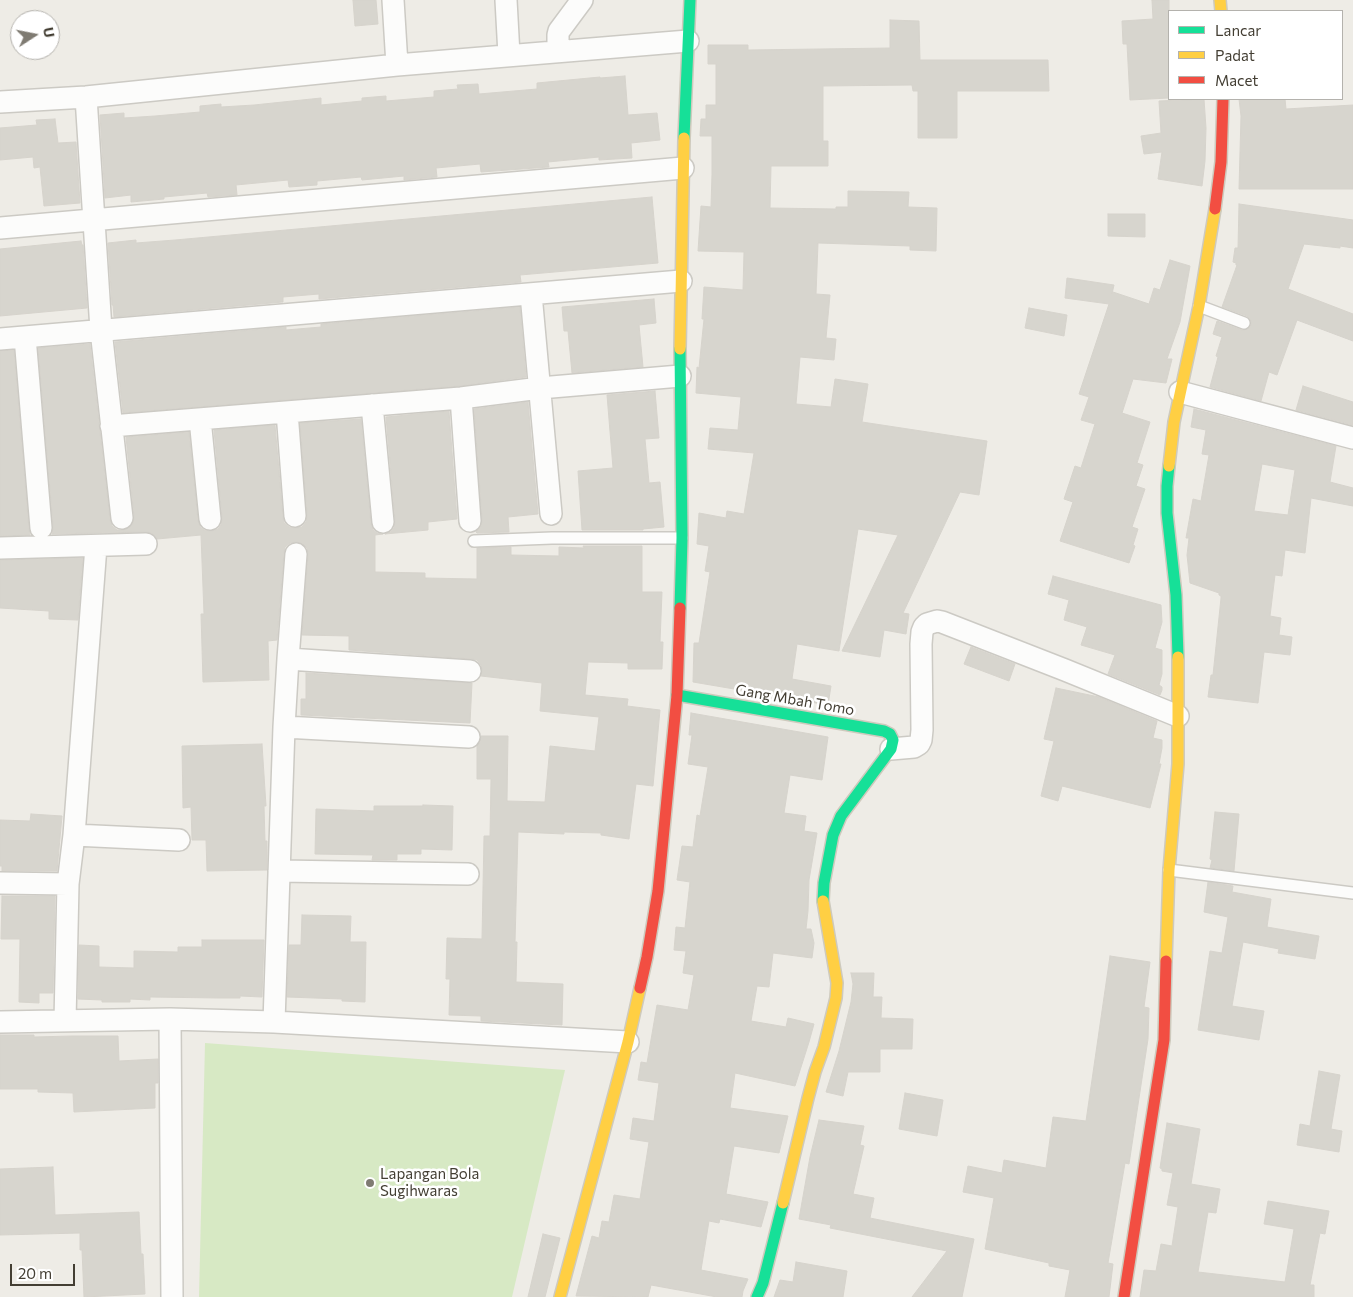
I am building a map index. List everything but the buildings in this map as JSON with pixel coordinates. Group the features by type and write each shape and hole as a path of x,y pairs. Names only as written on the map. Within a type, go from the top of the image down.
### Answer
{"street":[{"path":"393,0 397,65"},
{"path":"506,0 509,56"},
{"path":"558,52 559,31 582,0"},
{"path":"560,1297 628,1042 647,957 658,891 677,695 682,538 680,376 683,168 690,0"},
{"path":"0,102 86,97 397,65 688,41"},
{"path":"86,97 101,330 122,518"},
{"path":"1124,1297 1164,1040 1169,870 1178,764 1178,623 1167,512 1167,486 1174,422 1199,306 1213,226 1221,162 1224,100"},
{"path":"0,228 683,168"},
{"path":"0,339 681,281"},
{"path":"532,294 551,514"},
{"path":"25,337 42,528"},
{"path":"111,426 460,398 540,388 680,376"},
{"path":"1180,392 1353,438"},
{"path":"460,398 472,531"},
{"path":"372,405 383,522"},
{"path":"287,412 295,516"},
{"path":"200,419 210,520"},
{"path":"0,548 146,544"},
{"path":"65,1021 68,884 74,836 96,546"},
{"path":"274,1022 284,727 296,554"},
{"path":"757,1297 765,1274 808,1098 824,1047 836,998 837,983 823,905 825,875 833,835 841,816 902,748 919,744 922,730 921,644 924,626 932,622 942,622 1178,716"},
{"path":"288,659 470,671"},
{"name":"Gang Mbah Tomo","path":"677,695 884,731 892,737 893,743 902,748"},
{"path":"284,727 469,737"},
{"path":"74,836 178,840"},
{"path":"279,871 468,874"},
{"path":"0,883 68,884"},
{"path":"0,1022 170,1019 274,1022 628,1042"},
{"path":"170,1019 172,1297"}],"lane":[{"path":"1199,306 1244,323"},
{"path":"472,531 552,538 682,538"},
{"path":"1169,870 1353,892"}],"green space":[{"name":"Lapangan Bola Sugihwaras","path":"205,1043 565,1070 512,1297 199,1297"}],"traffic: fast":[{"path":"684,138 690,0"},
{"path":"680,349 682,538 680,608"},
{"path":"1169,466 1167,513 1176,595 1178,657"},
{"path":"677,695 884,731 890,734 893,740 891,749 841,816 833,835 824,883 823,901"},
{"path":"757,1297 763,1283 783,1203"}],"traffic: slow":[{"path":"1220,0 1221,10"},
{"path":"680,349 684,138"},
{"path":"1169,466 1174,422 1199,306 1215,209"},
{"path":"1166,961 1169,870 1178,764 1178,657"},
{"path":"783,1203 808,1098 824,1047 836,998 837,983 823,901"},
{"path":"560,1297 628,1042 640,988"}],"traffic: jam":[{"path":"1215,209 1221,162 1223,100"},
{"path":"640,988 658,891 677,695 680,608"},
{"path":"1124,1297 1164,1040 1166,961"}],"place":[{"name":"Lapangan Bola Sugihwaras","path":"370,1183"}]}
